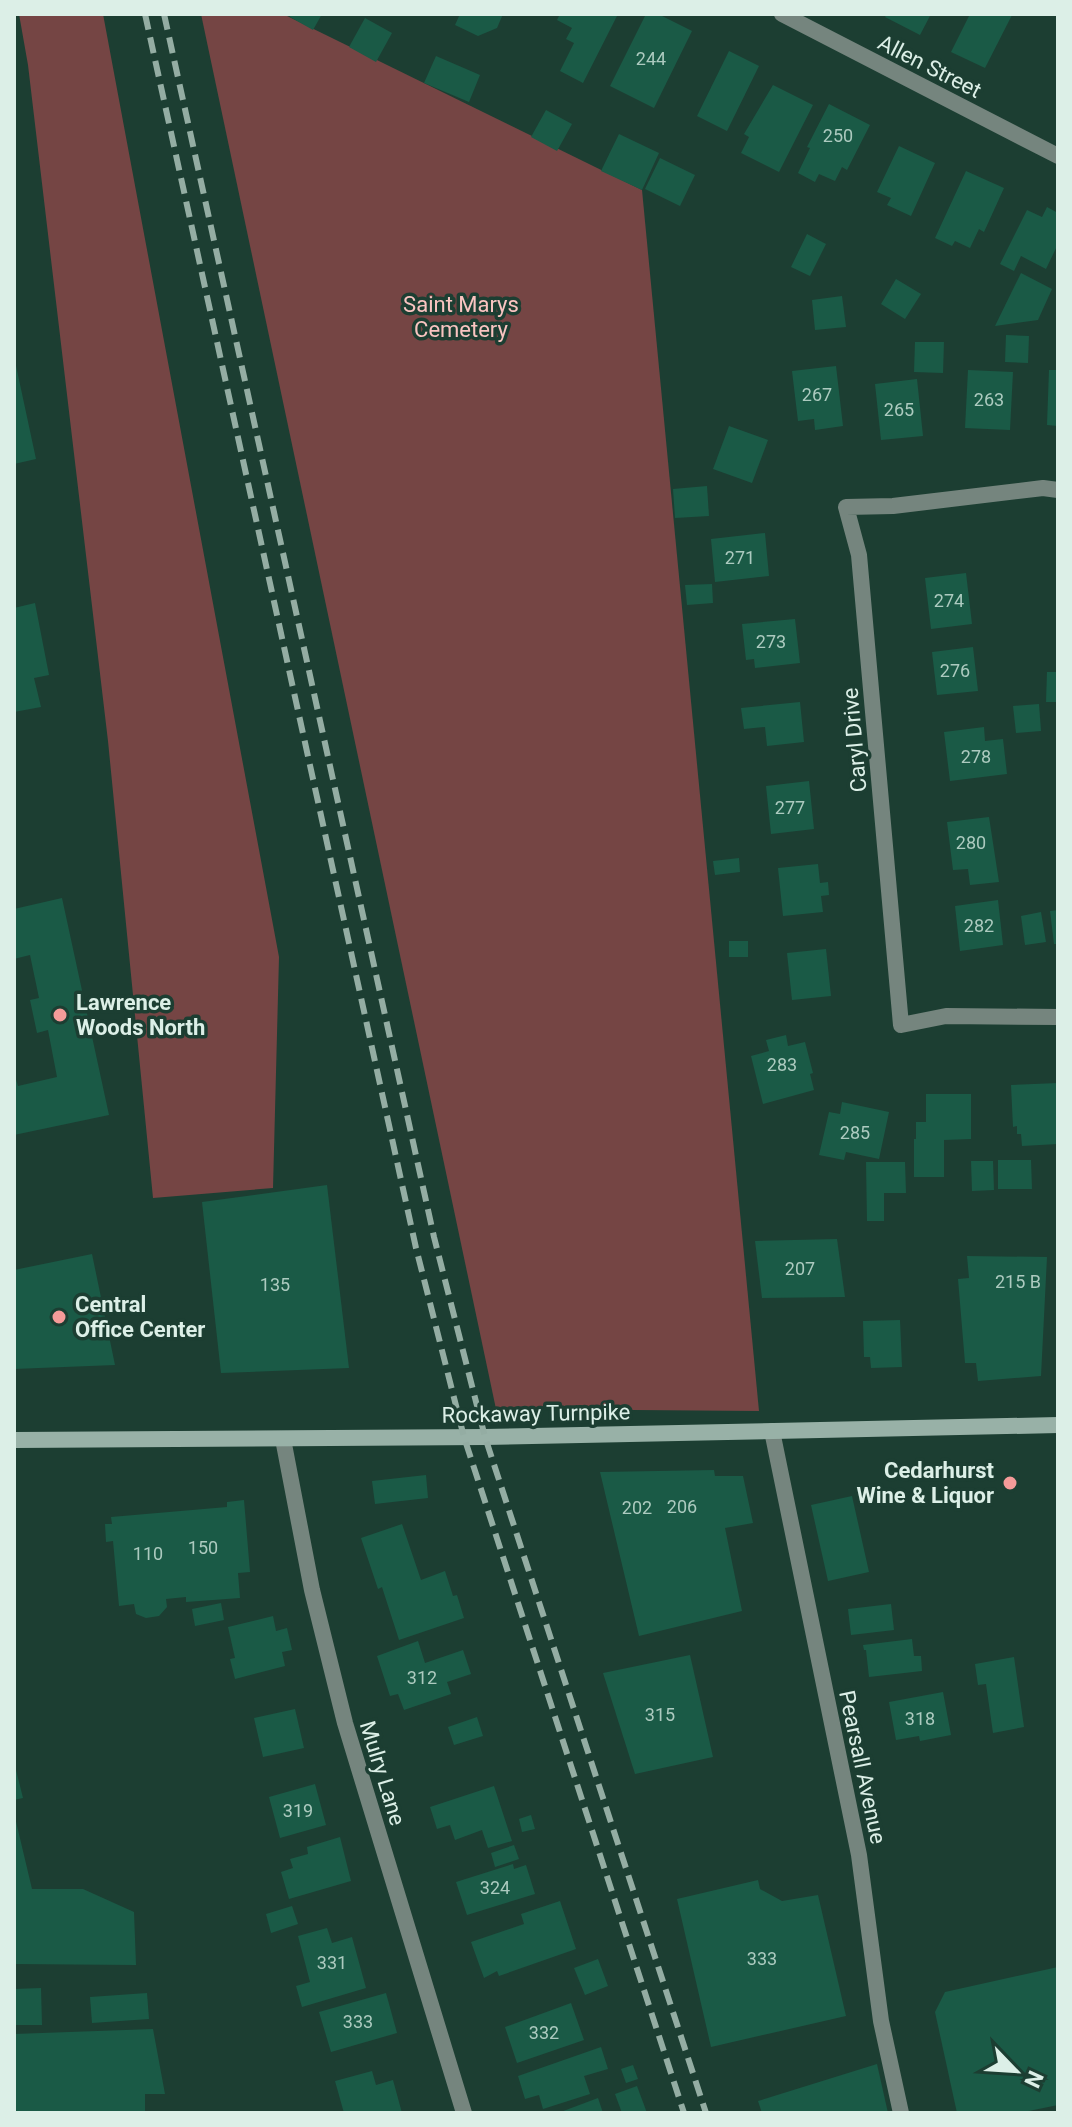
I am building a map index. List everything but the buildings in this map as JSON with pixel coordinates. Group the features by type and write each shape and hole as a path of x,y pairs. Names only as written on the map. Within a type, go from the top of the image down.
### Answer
{"main road":[{"name":"Rockaway Turnpike","path":"14,1440 283,1439 1058,1425"}],"street":[{"name":"Allen Street","path":"782,14 1058,156"},
{"name":"Caryl Drive","path":"1058,490 1043,488 893,506 846,507 859,555 901,1025 946,1016 1058,1017"},
{"name":"Pearsall Avenue","path":"772,1431 859,1855 881,2021 901,2113"},
{"name":"Mulry Lane","path":"283,1439 312,1590 345,1723 464,2113"}],"green space":[{"path":"19,14 103,14 279,957 273,1188 153,1198 108,741 28,65"},
{"name":"Saint Marys Cemetery","path":"201,14 283,14 642,190 759,1411 496,1409"}],"railway":[{"path":"145,14 416,1248 464,1437 684,2113"},
{"path":"164,14 434,1237 485,1437 706,2113"}],"place":[{"name":"Lawrence Woods North","path":"60,1015"},
{"name":"Central Office Center","path":"59,1317"},
{"name":"Cedarhurst Wine & Liquor","path":"1010,1483"}]}
